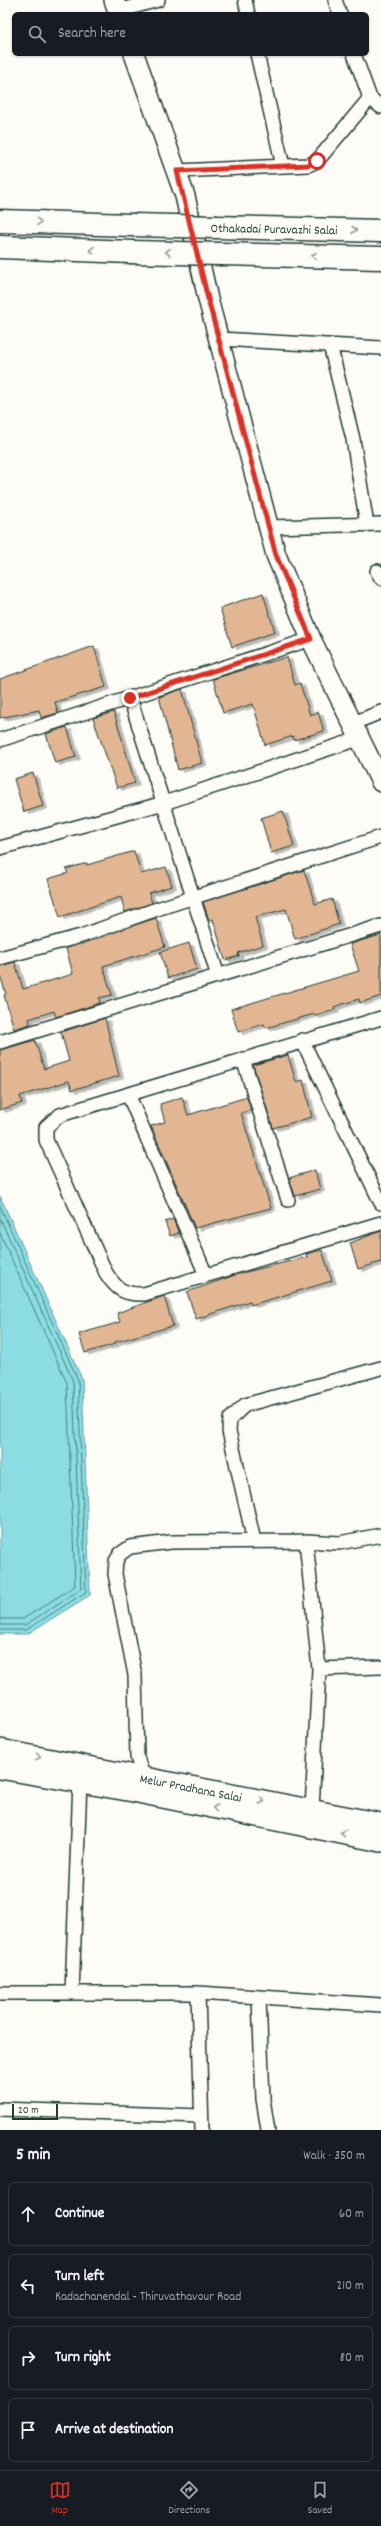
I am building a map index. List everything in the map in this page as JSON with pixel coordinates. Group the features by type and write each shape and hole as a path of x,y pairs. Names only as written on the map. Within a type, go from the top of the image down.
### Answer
{"highway":[{"name":"Othakadai Puravazhi Salai","path":"0,220 381,231"},
{"name":"Othakadai Puravazhi Salai","path":"0,247 131,252 381,258"}],"main road":[{"path":"135,56 177,171 219,339 276,555 311,639 381,782"},
{"name":"Melur Pradhana Salai","path":"0,1750 381,1824"},
{"name":"Melur Pradhana Salai","path":"0,1768 80,1781 381,1841"}],"street":[{"path":"117,8 158,0"},
{"path":"245,0 248,12"},
{"path":"335,0 339,12"},
{"path":"257,56 283,166"},
{"path":"355,56 370,98 381,108"},
{"path":"177,171 308,165 317,161 370,98"},
{"path":"219,339 381,348"},
{"path":"330,345 352,439 367,525"},
{"path":"269,527 381,524"},
{"path":"0,740 311,639"},
{"path":"130,698 164,803 192,898 218,976"},
{"path":"0,848 164,803 355,731 381,712"},
{"path":"0,958 81,936 381,836"},
{"path":"0,1042 381,926"},
{"path":"381,1018 302,1040 60,1115 46,1127 46,1140 106,1273 120,1291 130,1295 144,1294 381,1223"},
{"path":"302,1040 381,1203"},
{"path":"243,1059 288,1200"},
{"path":"128,1094 206,1275"},
{"path":"254,1541 229,1431 230,1418 245,1405 381,1368"},
{"path":"143,1777 137,1757 135,1675 116,1574 116,1561 120,1554 130,1547 171,1542 306,1541 339,1543 381,1535"},
{"path":"306,1541 320,1669 312,1810"},
{"path":"320,1669 381,1667"},
{"path":"72,1993 80,1781"},
{"path":"0,1993 198,1993 381,2005"},
{"path":"198,1993 202,2130"},
{"path":"259,1998 263,2099 268,2130"},
{"path":"0,2109 201,2116"}],"water":[{"path":"0,1196 82,1379 90,1595 27,1634 0,1634"}],"building":[{"path":"263,593 275,632 232,647 220,608"},
{"path":"94,646 106,687 55,702 58,713 41,718 39,710 0,718 0,679"},
{"path":"287,657 295,685 300,683 310,715 318,712 324,731 294,740 293,736 265,745 253,704 223,713 213,679"},
{"path":"182,689 202,763 178,770 159,697"},
{"path":"114,712 135,783 117,788 93,718"},
{"path":"67,727 76,757 55,763 46,734"},
{"path":"33,773 43,806 24,812 14,779"},
{"path":"283,811 294,846 271,853 261,818"},
{"path":"134,851 141,874 166,867 172,886 149,893 152,903 125,912 121,897 60,917 48,879 68,873 66,869 87,863 87,865"},
{"path":"304,870 315,904 332,899 339,924 295,939 286,909 255,917 263,945 238,953 239,956 225,960 213,919 209,920 203,902"},
{"path":"156,918 165,947 103,966 112,995 99,998 100,1003 56,1017 54,1011 29,1019 30,1024 14,1029 4,995 6,994 0,975 0,966 15,962 23,989 73,974 66,948"},
{"path":"381,935 381,996 360,1003 359,999 334,1007 335,1010 315,1016 314,1014 266,1028 264,1024 238,1032 231,1009 359,971 350,944"},
{"path":"189,943 197,969 168,978 160,952"},
{"path":"105,1018 119,1076 72,1090 69,1081 20,1096 22,1103 0,1110 0,1050 35,1040 44,1069 69,1061 61,1032"},
{"path":"288,1055 296,1082 303,1080 312,1117 273,1128 253,1065"},
{"path":"182,1097 188,1115 247,1097 251,1110 241,1113 271,1208 195,1228 151,1126 165,1122 160,1104"},
{"path":"315,1170 320,1189 295,1196 289,1178"},
{"path":"173,1219 179,1233 170,1236 165,1222"},
{"path":"381,1231 381,1262 358,1269 350,1243"},
{"path":"322,1250 332,1281 251,1305 250,1301 196,1319 187,1292 238,1274 307,1257 306,1254"},
{"path":"164,1296 173,1326 115,1342 115,1344 85,1353 79,1334 120,1322 117,1313"}],"route":[{"path":"130,698 311,639 276,555 208,299 185,196 177,171 222,167 308,165 317,161"}]}
